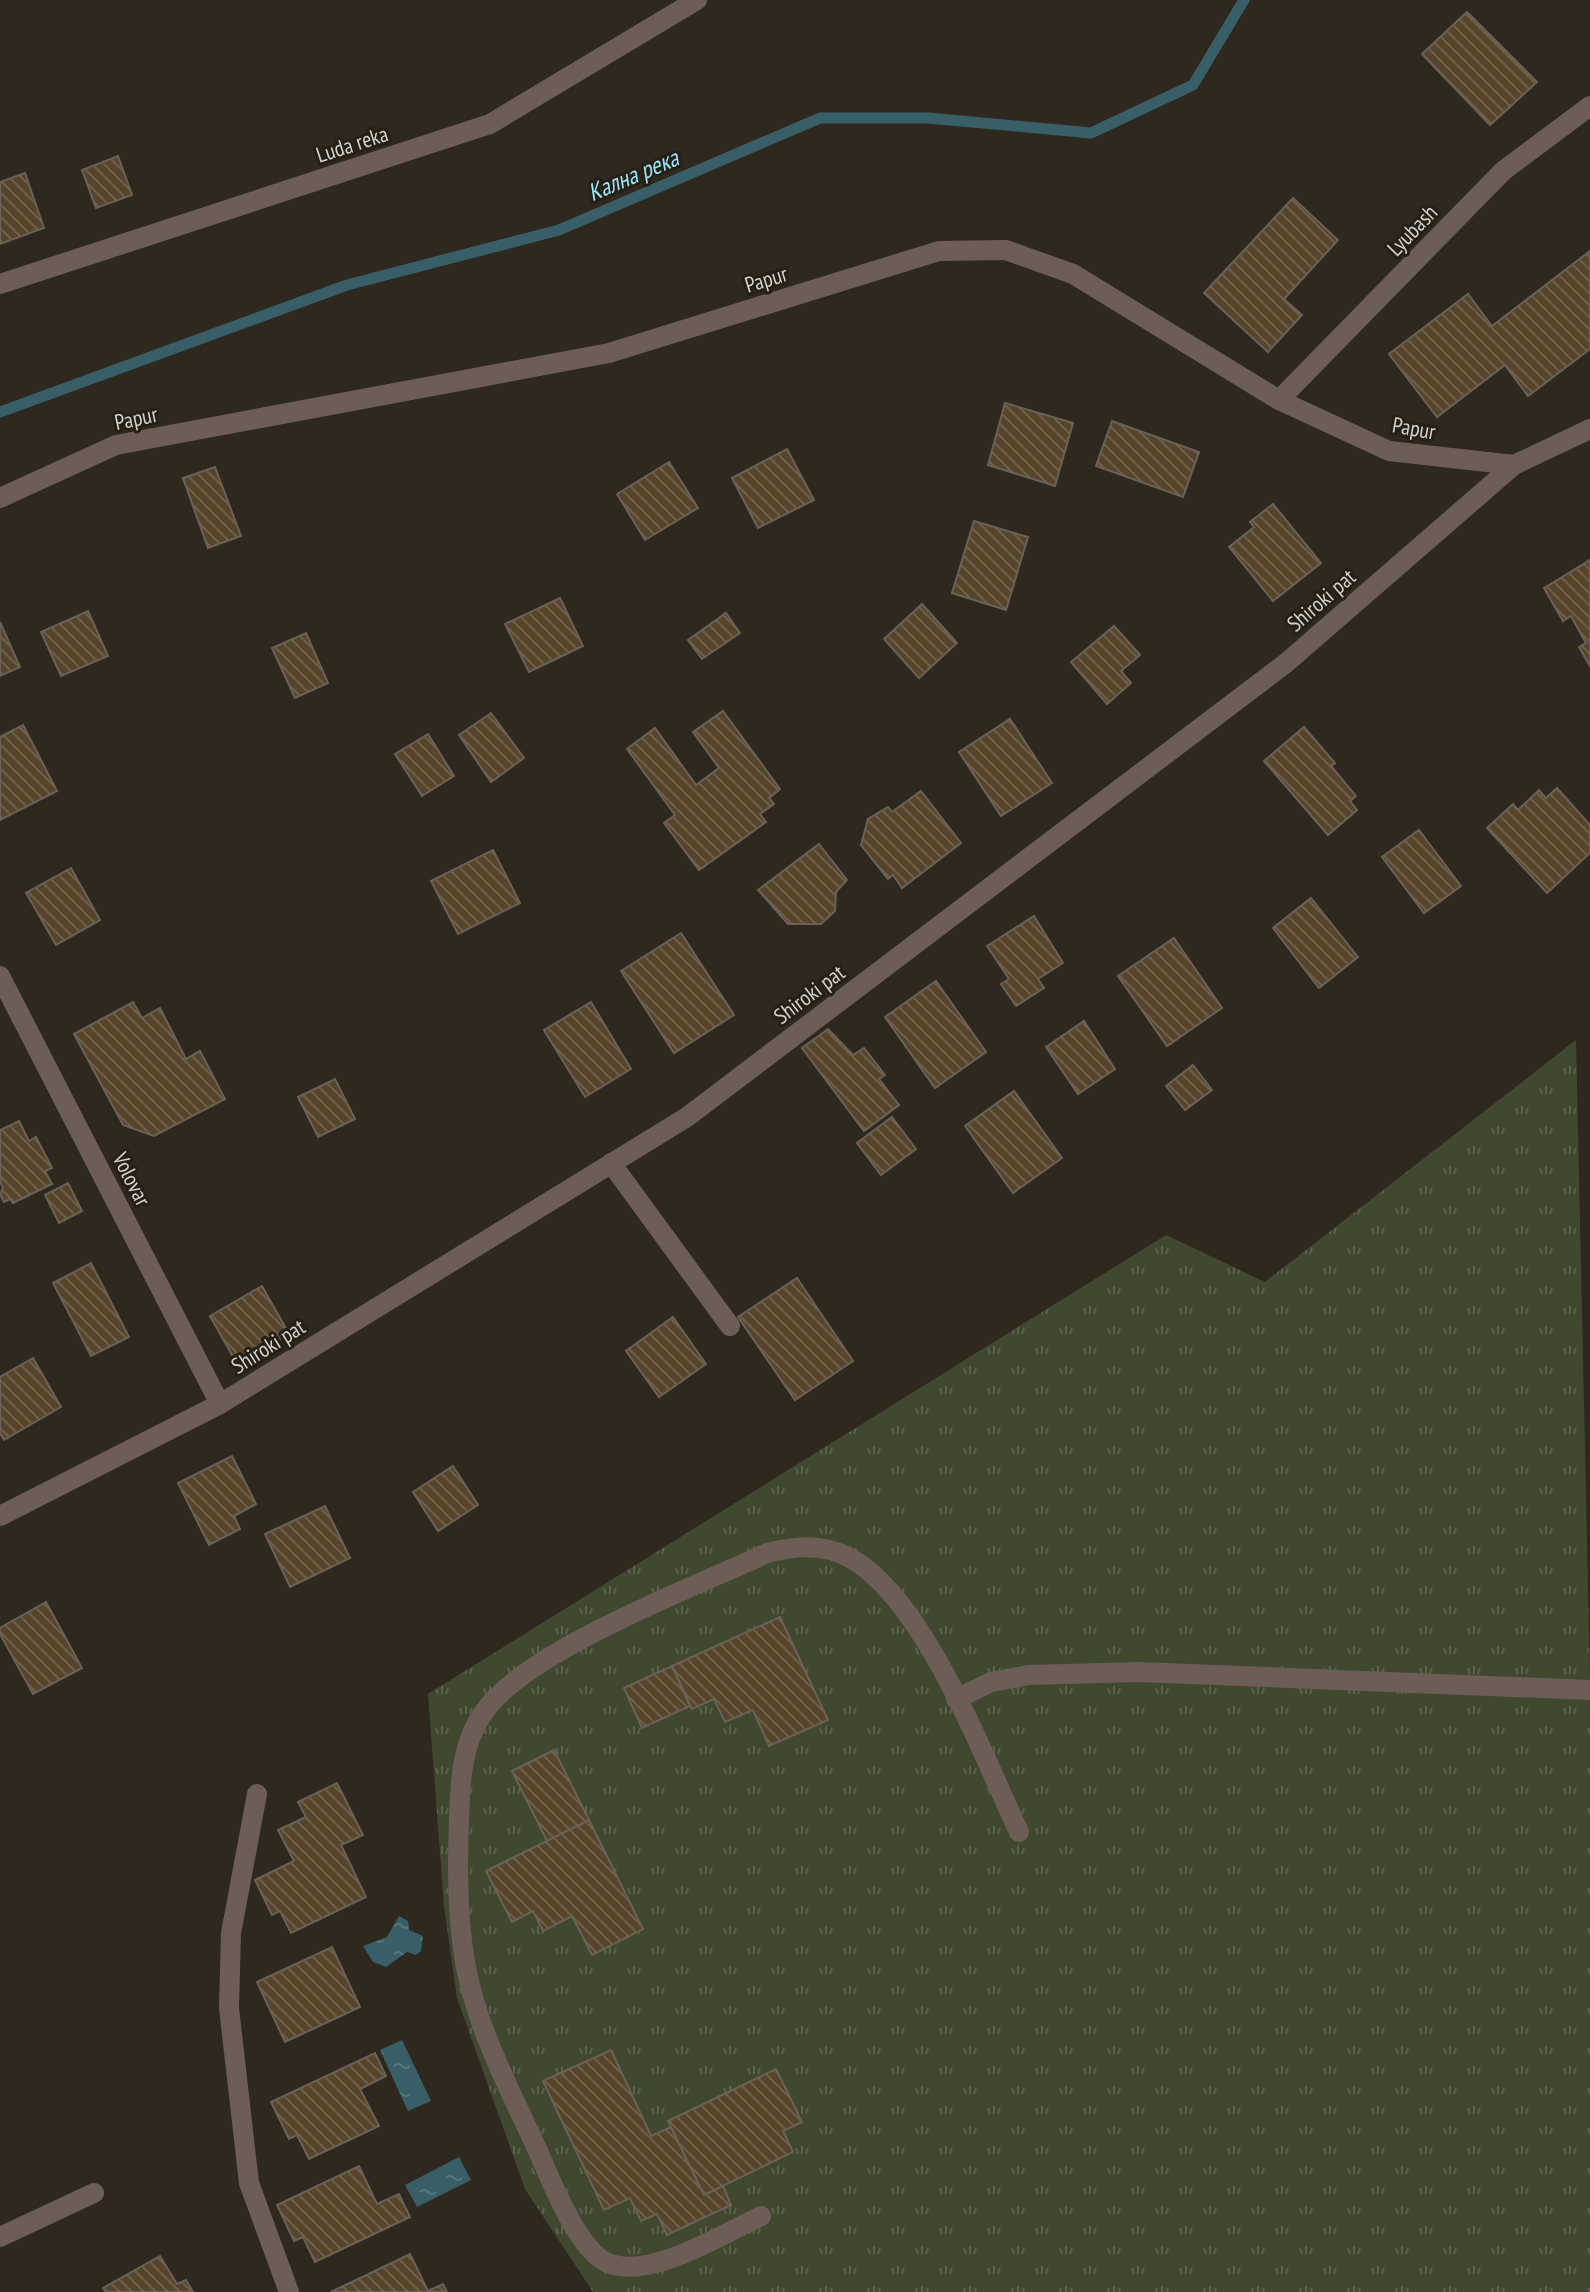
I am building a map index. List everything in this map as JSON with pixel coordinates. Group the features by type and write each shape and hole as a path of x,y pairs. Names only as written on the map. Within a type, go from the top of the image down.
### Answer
{"street":[{"name":"Luda reka","path":"0,284 490,124 697,0"},
{"name":"Lyubash","path":"1279,400 1503,171 1590,106"},
{"name":"Papur","path":"0,498 116,445 609,353 939,251 1006,250 1073,274 1279,400 1389,451 1514,465"},
{"name":"Shiroki pat","path":"0,1516 220,1404 687,1117 1286,663 1514,465 1590,429"},
{"name":"Volovar","path":"0,976 220,1404"},
{"path":"611,1163 730,1326"},
{"path":"761,2216 667,2260 623,2267 597,2257 561,2204 494,2053 466,1968 458,1857 460,1777 469,1743 484,1711 520,1677 580,1640 767,1553 793,1547 822,1548 851,1558 888,1588 916,1626 956,1699 1019,1832"},
{"path":"956,1699 991,1682 1029,1675 1139,1672 1590,1690"},
{"path":"257,1794 231,1933 229,2008 249,2183 289,2292"},
{"path":"0,2237 94,2193"}],"green space":[{"path":"1576,1040 1590,1681 1590,2292 593,2292 525,2189 457,1998 444,1906 428,1694 1166,1235 1265,1282"}],"water":[{"path":"399,1916 408,1921 409,1930 423,1936 421,1951 416,1955 407,1952 386,1967 373,1962 363,1946 387,1937"},
{"path":"402,2040 431,2101 408,2111 380,2050"},
{"path":"459,2157 471,2180 417,2207 405,2185"}],"building":[{"path":"1467,12 1537,82 1490,125 1422,54"},
{"path":"118,156 132,195 96,208 82,170"},
{"path":"25,173 44,228 0,244 0,182"},
{"path":"1293,198 1338,240 1284,299 1302,315 1268,352 1204,293"},
{"path":"1590,251 1590,349 1528,396 1505,365 1437,417 1389,354 1468,294 1492,326"},
{"path":"1005,403 1073,423 1055,486 988,465"},
{"path":"1112,421 1199,452 1183,497 1096,466"},
{"path":"787,449 814,500 758,528 732,478"},
{"path":"669,462 698,508 645,540 617,494"},
{"path":"215,467 241,536 208,548 183,478"},
{"path":"1273,504 1321,563 1273,601 1229,547 1254,527 1250,522"},
{"path":"974,521 1028,537 1006,610 952,593"},
{"path":"1590,560 1590,666 1579,647 1586,643 1571,616 1563,621 1544,588"},
{"path":"560,598 583,646 529,672 505,624"},
{"path":"922,604 957,643 919,678 884,639"},
{"path":"88,611 108,656 61,676 41,632"},
{"path":"726,613 740,633 702,659 688,640"},
{"path":"0,622 20,667 0,676"},
{"path":"1114,626 1140,655 1121,671 1131,683 1107,704 1071,662"},
{"path":"306,633 328,683 295,698 272,648"},
{"path":"723,711 780,789 769,798 774,804 760,814 766,822 699,870 664,823 675,815 627,749 655,728 696,785 719,768 693,732"},
{"path":"491,713 524,758 491,782 459,735"},
{"path":"1010,719 1052,783 1001,816 959,752"},
{"path":"23,725 57,791 0,820 0,737"},
{"path":"1304,727 1335,763 1331,766 1356,796 1350,801 1357,810 1328,835 1264,761"},
{"path":"428,734 454,776 422,796 395,754"},
{"path":"1557,788 1590,825 1590,853 1547,893 1487,828 1513,804 1518,810 1539,790 1546,798"},
{"path":"921,791 961,843 902,888 893,875 888,879 861,845 868,819 888,807 892,812"},
{"path":"1419,830 1461,886 1424,913 1382,857"},
{"path":"819,844 847,880 836,892 835,911 821,924 788,924 758,890"},
{"path":"493,850 520,903 458,934 431,881"},
{"path":"71,868 100,920 56,945 26,893"},
{"path":"1311,898 1358,957 1319,988 1273,928"},
{"path":"1034,916 1063,963 1038,979 1044,988 1016,1006 1001,984 1009,979 987,946"},
{"path":"681,933 734,1015 674,1053 621,971"},
{"path":"1174,938 1222,1008 1167,1046 1118,976"},
{"path":"936,981 986,1052 935,1088 885,1017"},
{"path":"133,1002 142,1018 160,1008 186,1059 200,1051 225,1099 154,1136 123,1125 74,1034"},
{"path":"591,1002 631,1069 585,1097 544,1030"},
{"path":"1084,1021 1115,1069 1078,1094 1046,1047"},
{"path":"828,1029 853,1055 864,1048 885,1075 879,1079 899,1105 864,1131 802,1048"},
{"path":"1193,1065 1212,1090 1185,1110 1166,1086"},
{"path":"335,1079 355,1119 318,1137 298,1097"},
{"path":"1014,1091 1062,1158 1013,1193 965,1126"},
{"path":"892,1117 916,1149 881,1175 857,1143"},
{"path":"19,1121 29,1141 36,1137 52,1168 45,1171 52,1184 13,1203 10,1199 4,1202 0,1194 3,1188 0,1181 0,1130"},
{"path":"68,1183 82,1211 59,1223 45,1195"},
{"path":"91,1263 129,1337 91,1356 53,1283"},
{"path":"797,1278 853,1361 795,1400 738,1317"},
{"path":"262,1286 289,1334 237,1364 210,1316"},
{"path":"673,1317 706,1364 659,1397 626,1351"},
{"path":"33,1358 61,1407 4,1440 0,1433 0,1377"},
{"path":"232,1456 256,1504 234,1516 240,1529 209,1545 178,1483"},
{"path":"453,1466 478,1505 438,1531 413,1492"},
{"path":"325,1506 350,1558 290,1587 265,1534"},
{"path":"46,1602 82,1668 33,1694 0,1634 0,1628"},
{"path":"780,1617 828,1720 769,1746 753,1710 725,1722 714,1699 692,1709 672,1666"},
{"path":"672,1666 690,1706 642,1728 624,1688"},
{"path":"554,1750 589,1820 547,1841 512,1771"},
{"path":"337,1783 363,1835 341,1845 366,1897 291,1933 280,1911 272,1915 255,1880 294,1861 278,1830 306,1817 298,1802"},
{"path":"589,1820 643,1929 592,1955 572,1916 543,1931 533,1911 512,1922 486,1871"},
{"path":"332,1947 360,2007 285,2042 257,1982"},
{"path":"611,2050 651,2136 671,2127 704,2195 723,2186 731,2205 667,2235 657,2214 641,2221 630,2198 604,2210 543,2081"},
{"path":"375,2053 386,2076 360,2089 379,2126 309,2159 297,2135 289,2139 271,2102"},
{"path":"776,2069 802,2122 783,2131 793,2152 704,2195 668,2121"},
{"path":"359,2166 377,2204 399,2194 410,2217 315,2262 303,2237 294,2241 277,2205"},
{"path":"410,2254 428,2291 443,2284 447,2292 331,2292"},
{"path":"160,2256 177,2284 186,2280 193,2292 106,2292 103,2288"}],"waterway":[{"name":"Кална река","path":"0,412 347,285 559,230 820,118 928,118 1091,133 1193,85 1244,0"}]}
